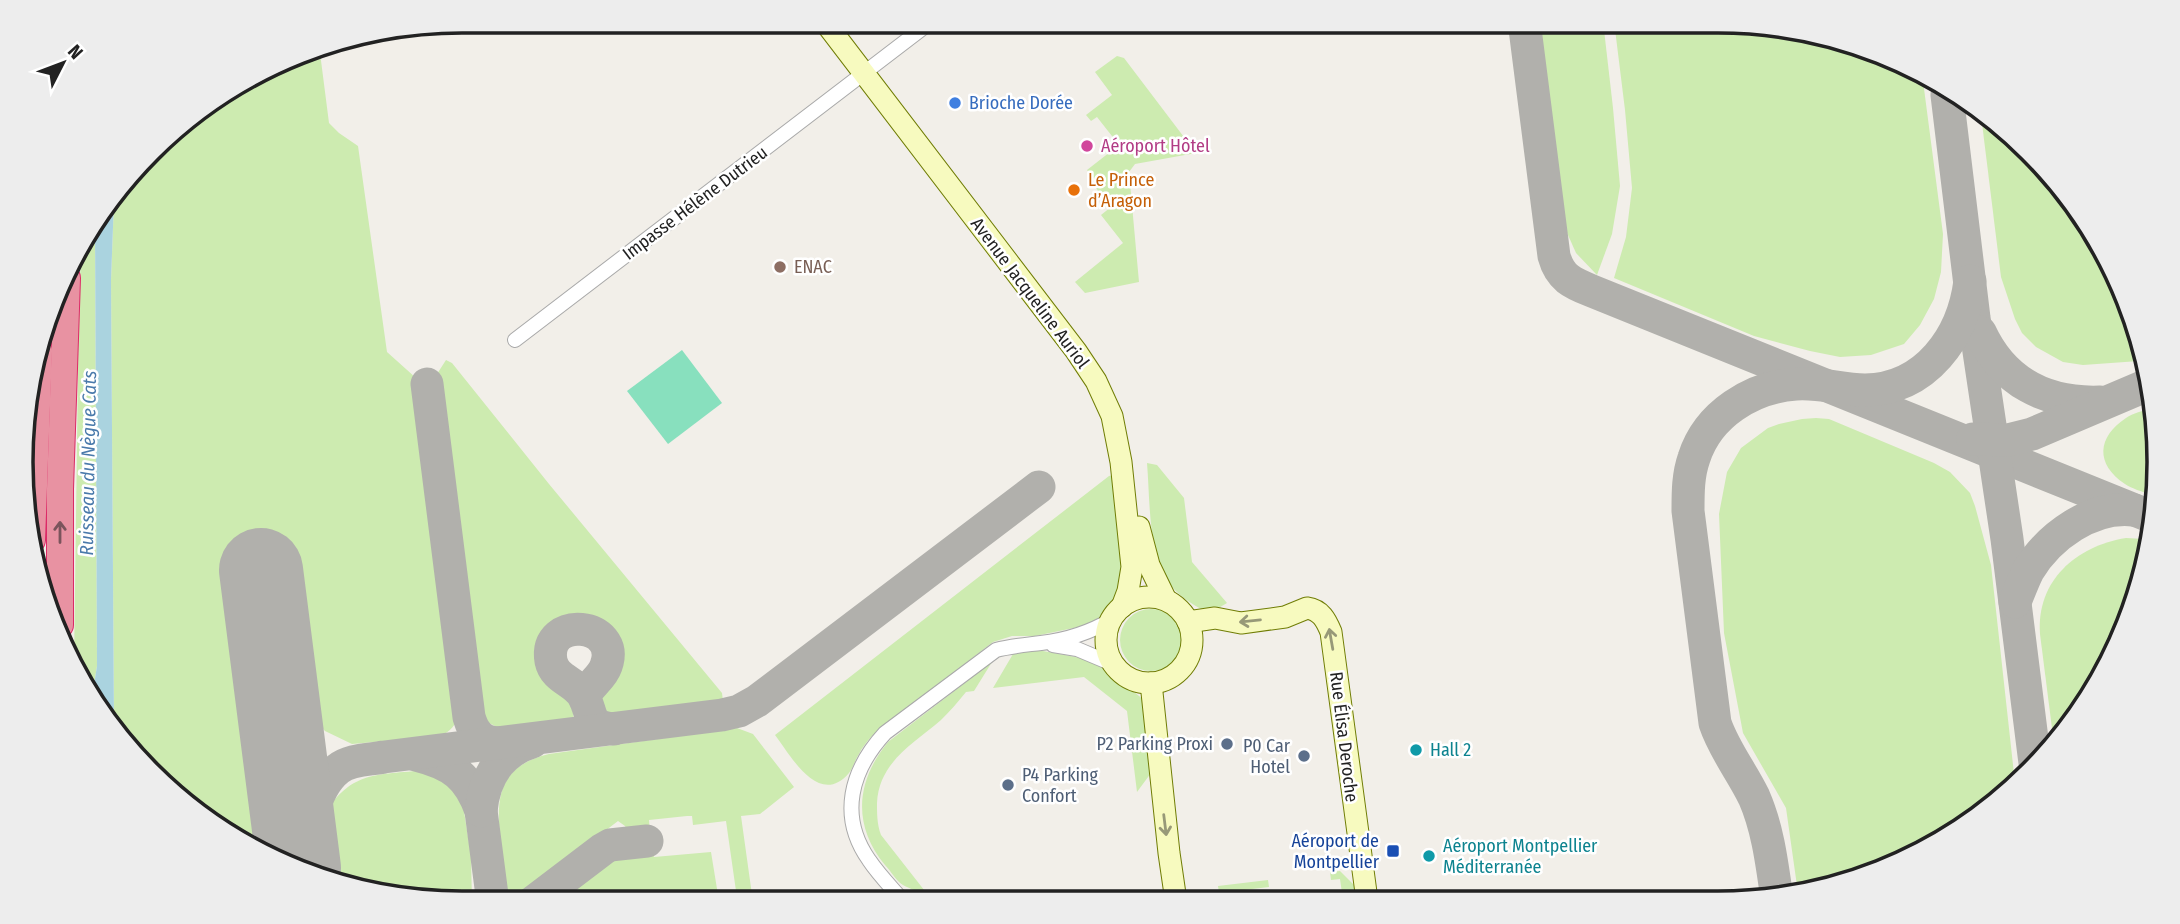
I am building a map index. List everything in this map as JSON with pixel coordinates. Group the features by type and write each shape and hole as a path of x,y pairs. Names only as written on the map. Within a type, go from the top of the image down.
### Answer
{"highway":[{"path":"60,610 60,489 65,300"},
{"path":"34,488 37,407"}],"main road":[{"name":"Avenue Jacqueline Auriol","path":"835,33 869,69 1087,343 1107,375 1122,411 1142,544 1166,600"},
{"name":"Avenue Jacqueline Auriol","path":"847,33 869,69 1096,381 1112,416 1130,534 1132,567 1128,591 1117,613"},
{"path":"1154,597 1166,600 1179,609 1188,622 1192,635 1186,663 1177,673 1165,680 1151,683 1137,681 1125,675 1109,655 1107,631 1117,613 1132,601 1154,597"},
{"name":"Rue Élisa Deroche","path":"1188,622 1215,618 1241,623 1285,617 1307,608 1321,614 1331,632 1366,891"},
{"path":"1151,683 1175,891"}],"street":[{"name":"Impasse Hélène Dutrieu","path":"515,340 916,33"},
{"path":"895,891 868,859 855,835 851,810 853,786 870,749 885,733 996,650 1077,636 1094,630 1117,613"},
{"path":"1041,643 1077,649 1115,665"}],"green space":[{"path":"1539,33 1604,33 1620,186 1612,234 1597,275 1576,253 1564,226"},
{"path":"1615,33 1746,34 1802,41 1856,56 1924,86 1943,234 1941,272 1934,299 1920,325 1904,344 1871,355 1840,357 1754,336 1614,278 1626,237 1632,188"},
{"path":"1117,56 1124,58 1196,153 1135,164 1129,172 1139,282 1085,293 1075,282 1123,243 1101,215 1111,207 1092,183 1095,180 1087,170 1119,145 1097,117 1091,121 1086,115 1112,95 1095,72"},
{"path":"321,57 329,123 358,146 387,352 416,378 459,714 452,728 440,736 352,744 325,731 307,708 289,567 233,573 267,844 224,818 179,784 140,745 114,711 111,280 114,213 140,179 179,140 224,106 272,77"},
{"path":"1982,125 2040,179 2074,224 2103,272 2124,324 2135,361 2083,365 2063,362 2036,347 2022,333 2015,319 2001,277"},
{"path":"95,241 97,666 94,682 74,646 81,266"},
{"path":"682,350 722,403 668,444 627,391"},
{"path":"446,360 452,363 722,693 723,701 602,717 599,690 614,668 616,649 599,624 582,618 565,621 552,633 543,648 542,666 550,682 570,695 574,719 501,729 489,723 477,707 437,374"},
{"path":"2144,411 2147,462 2146,493 2128,486 2115,476 2104,459 2103,451 2109,434 2116,425"},
{"path":"1802,419 1829,419 1934,463 1950,472 1970,493 1991,565 2014,772 1979,802 1908,847 1856,868 1797,884 1786,808 1743,733 1724,633 1719,514 1727,472 1741,448 1768,428"},
{"path":"1147,463 1157,465 1184,498 1192,562 1227,603 1210,613 1192,604 1176,591 1161,569 1153,540"},
{"path":"1118,474 1126,573 1114,601 1093,624 1035,636 1012,636 993,642 872,736 849,773 838,782 827,785 807,775 775,735 1109,476"},
{"path":"2126,538 2140,539 2124,600 2103,652 2052,730 2040,634 2040,615 2045,598 2052,582 2063,569 2091,549"},
{"path":"1151,609 1163,611 1173,618 1180,628 1180,652 1173,662 1163,669 1151,671 1139,669 1129,662 1122,652 1120,640 1122,628 1129,618 1139,611"},
{"path":"1032,649 1081,658 1103,667 1144,700 1151,773 1137,792 1127,711 1084,677 993,688 1013,654"},
{"path":"992,662 974,691 966,692 941,720 899,755 884,776 879,789 877,815 881,835 925,891 917,891 900,883 874,850 863,819 862,803 869,772 888,742"},
{"path":"737,728 753,734 794,787 760,814 741,816 751,891 736,891 726,821 693,825 692,816 687,816 649,820 650,834 631,838 625,826 618,821 527,891 506,891 499,831 503,788 518,768 549,754"},
{"path":"417,771 440,778 459,797 463,805 471,856 472,891 434,890 378,883 328,869 321,818 351,785 362,779"},
{"path":"652,848 654,857 711,852 717,891 574,891 627,850"},
{"path":"1340,871 1360,891 1342,891 1340,879 1331,880 1330,872"},
{"path":"1268,880 1269,887 1219,891 1218,886"}],"water":[{"path":"114,213 111,280 114,711 94,682 97,666 95,241"}],"taxiway":[{"path":"1526,33 1554,256 1563,275 1568,279 2143,514"},
{"path":"1948,101 1974,318 2007,539 2034,752"},
{"path":"1775,887 1759,809 1715,723 1688,511 1689,477 1694,458 1701,442 1721,416 1748,397 1763,391 1796,384 1865,390 1887,387 1923,370 1950,340 1966,302 1970,281"},
{"path":"1980,332 2001,364 2028,387 2062,399 2100,402"},
{"path":"427,384 469,717 480,737 502,743"},
{"path":"1973,439 2008,440 2032,434 2140,388"},
{"path":"303,860 316,801 329,778 343,766 384,757 739,711 757,701 1039,487"},
{"path":"2015,602 2028,571 2060,535 2103,512 2134,510"},
{"path":"584,697 604,670 608,651 603,640 594,633 582,629 569,630 558,636 552,646 553,667 584,697 592,719 599,726 614,729"},
{"path":"481,811 486,788 496,768 511,752 532,742"},
{"path":"416,755 449,767 458,773 471,789 481,811 491,891"},
{"path":"548,891 610,845 647,841"}],"runway":[{"path":"261,570 298,858"}],"place":[{"name":"Brioche Dorée","path":"955,103"},
{"name":"Aéroport Hôtel","path":"1087,146"},
{"name":"Le Prince d’Aragon","path":"1074,190"},
{"name":"ENAC","path":"780,267"},
{"name":"P2 Parking Proxi","path":"1227,744"},
{"name":"Hall 2","path":"1416,750"},
{"name":"P0 Car Hotel","path":"1304,756"},
{"name":"P4 Parking Confort","path":"1008,785"},
{"name":"Aéroport de Montpellier","path":"1393,851"},
{"name":"Aéroport Montpellier Méditerranée","path":"1429,856"}],"water label":[{"name":"Ruisseau du Nègue Cats","path":"88,463"}]}
